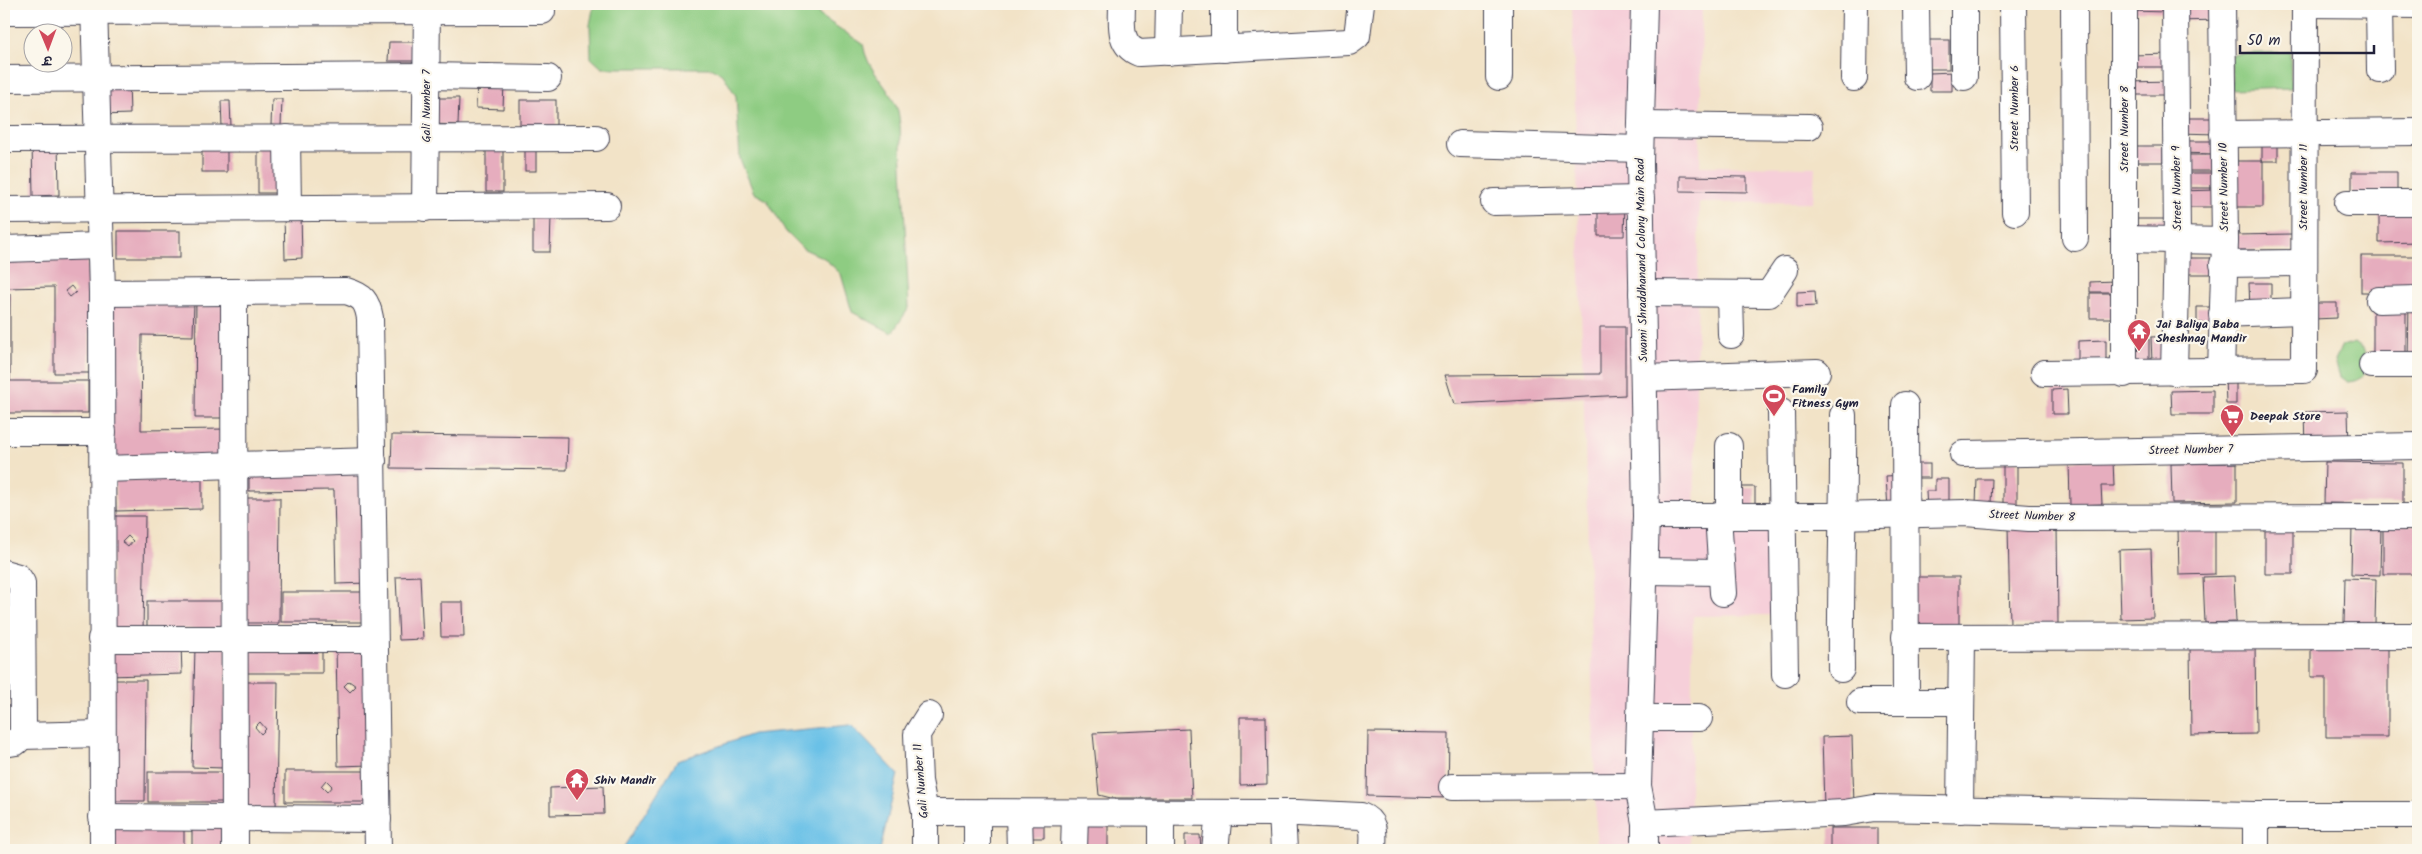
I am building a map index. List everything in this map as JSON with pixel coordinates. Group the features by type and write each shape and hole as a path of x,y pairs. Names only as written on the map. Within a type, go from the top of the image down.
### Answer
{"street":[{"path":"1122,4 1124,42 1130,50 1139,53 1349,42 1357,36 1361,4"},
{"path":"1168,4 1168,52"},
{"path":"1224,4 1224,49"},
{"path":"1499,4 1499,77"},
{"name":"Swami Shraddhanand Colony Main Road","path":"1644,4 1640,137 1646,516 1638,786 1645,823 1645,850"},
{"path":"1854,78 1855,4"},
{"path":"1916,4 1916,77"},
{"path":"1964,4 1964,77"},
{"name":"Street Number 6","path":"2014,4 2015,212"},
{"path":"2074,4 2075,238"},
{"name":"Street Number 8","path":"2124,4 2124,374"},
{"name":"Street Number 9","path":"2174,372 2177,240 2175,4"},
{"name":"Street Number 10","path":"2221,371 2224,252 2222,4"},
{"path":"2305,4 2418,5"},
{"name":"Street Number 11","path":"2221,371 2304,370 2305,4"},
{"path":"2379,4 2380,70"},
{"path":"94,7 98,208 102,293 103,469 101,639 103,850"},
{"path":"4,12 94,7 427,8 542,11"},
{"name":"Gali Number 7","path":"425,208 427,8"},
{"path":"4,79 426,76 548,78"},
{"path":"1460,144 1640,137 1809,127"},
{"path":"2223,134 2418,132"},
{"path":"287,138 288,208"},
{"path":"4,139 596,138"},
{"path":"1494,202 1641,199"},
{"path":"2347,203 2418,203"},
{"path":"4,210 607,206"},
{"path":"2124,239 2177,240 2224,252 2303,263"},
{"path":"4,249 100,246"},
{"path":"1642,293 1770,294 1785,270"},
{"path":"102,293 346,291 360,295 367,304 370,318 373,461 378,850"},
{"path":"234,292 236,467 235,850"},
{"path":"1730,294 1731,335"},
{"path":"2379,300 2418,299"},
{"path":"2222,314 2303,311"},
{"path":"2372,365 2418,365"},
{"path":"2044,373 2124,374 2221,371"},
{"path":"1644,378 1817,372"},
{"path":"1904,405 1906,702"},
{"path":"1781,412 1785,674"},
{"path":"1841,669 1840,588 1844,515 1843,415"},
{"path":"4,432 102,432"},
{"path":"1645,571 1721,582 1729,446"},
{"name":"Street Number 7","path":"1963,454 2418,446"},
{"path":"103,469 236,467 373,461"},
{"name":"Street Number 8","path":"1646,516 1965,513 2029,518 2418,517"},
{"path":"4,573 18,577 22,583 13,740 102,734"},
{"path":"1905,637 2418,636"},
{"path":"1960,810 1962,637"},
{"path":"101,639 374,639"},
{"path":"1860,702 1962,702"},
{"name":"Gali Number 11","path":"926,850 925,812 919,781 917,734 928,715"},
{"path":"1640,718 1699,718"},
{"path":"1452,787 1638,786"},
{"path":"1645,823 1844,813 1874,808 2256,815 2418,815"},
{"path":"925,812 1282,813 1361,816 1369,819 1373,840"},
{"path":"977,813 977,850"},
{"path":"1019,813 1020,850"},
{"path":"1074,850 1075,813"},
{"path":"1161,813 1161,850"},
{"path":"1215,850 1220,813"},
{"path":"1282,813 1284,850"},
{"path":"2256,815 2256,850"},
{"path":"102,817 378,819"}],"shaded area":[{"path":"1572,4 1702,4 1700,166 1815,167 1813,202 1699,203 1694,527 1780,527 1780,615 1693,616 1689,850 1597,850"}],"green space":[{"path":"594,4 816,4 819,15 863,44 868,62 897,108 900,125 909,308 892,333 852,312 841,274 824,258 802,248 786,232 767,200 754,193 740,159 736,96 724,76 713,68 602,68 591,58 590,25"},
{"path":"2290,52 2291,88 2232,90 2231,54"},
{"path":"2355,342 2363,348 2366,361 2365,371 2359,379 2347,382 2340,377 2335,360 2342,346"}],"water":[{"path":"851,725 898,774 880,850 622,850 677,761 753,734"}],"building":[{"path":"2129,4 2168,4 2168,12 2129,11"},
{"path":"2175,4 2219,4 2220,20 2176,21"},
{"path":"44,14 61,14 61,22 44,22"},
{"path":"1925,40 1949,40 1949,69 1925,69"},
{"path":"389,42 418,42 418,61 388,61"},
{"path":"2171,54 2171,67 2131,67 2131,55"},
{"path":"1952,72 1952,91 1930,91 1930,73"},
{"path":"2171,81 2171,95 2129,95 2128,82"},
{"path":"129,82 130,114 101,115 101,83"},
{"path":"477,82 504,82 503,109 476,108"},
{"path":"432,98 459,98 458,125 431,124"},
{"path":"272,99 282,99 281,126 271,125"},
{"path":"520,100 556,100 556,125 520,125"},
{"path":"221,101 230,101 231,127 222,127"},
{"path":"2179,118 2217,118 2217,134 2179,133"},
{"path":"2262,137 2278,137 2278,161 2262,161"},
{"path":"32,141 58,141 59,195 33,196"},
{"path":"2178,141 2216,141 2216,154 2178,153"},
{"path":"486,142 503,142 503,192 486,192"},
{"path":"258,145 280,145 280,193 258,193"},
{"path":"525,145 536,145 536,171 525,171"},
{"path":"2128,146 2163,146 2163,162 2128,162"},
{"path":"202,147 227,147 227,172 202,172"},
{"path":"2179,155 2218,155 2218,171 2179,171"},
{"path":"2229,161 2263,161 2263,207 2230,207"},
{"path":"2352,172 2397,172 2397,200 2352,201"},
{"path":"2179,173 2217,173 2218,188 2179,188"},
{"path":"1680,176 1747,177 1747,192 1680,191"},
{"path":"2217,190 2217,207 2179,207 2179,191"},
{"path":"1598,204 1625,204 1624,236 1598,236"},
{"path":"2379,206 2418,206 2418,242 2379,243"},
{"path":"284,214 301,214 302,258 285,259"},
{"path":"533,215 551,215 550,252 533,252"},
{"path":"2132,219 2173,219 2173,235 2132,235"},
{"path":"118,231 180,231 180,258 118,258"},
{"path":"2292,234 2292,250 2234,250 2234,235"},
{"path":"88,251 90,373 54,373 54,287 4,288 4,252","holes":["71,286 76,292 70,297 65,291"]},
{"path":"2361,256 2418,256 2418,292 2361,292"},
{"path":"2178,258 2216,258 2216,274 2178,274"},
{"path":"2114,281 2114,292 2090,292 2090,282"},
{"path":"2249,283 2271,283 2271,309 2250,310"},
{"path":"1815,291 1816,306 1797,307 1797,292"},
{"path":"2090,293 2114,293 2114,318 2090,318"},
{"path":"4,294 10,294 10,381 88,381 88,413 4,413"},
{"path":"196,295 227,295 226,418 195,418"},
{"path":"108,299 194,301 193,336 142,335 141,430 227,429 228,462 107,462"},
{"path":"2314,303 2337,303 2337,318 2314,319"},
{"path":"2409,303 2418,303 2418,362 2408,362"},
{"path":"2373,306 2406,306 2406,360 2373,360"},
{"path":"2197,307 2217,307 2217,322 2197,323"},
{"path":"1600,327 1625,327 1625,395 1454,404 1445,375 1600,374"},
{"path":"2172,336 2172,363 2152,363 2151,337"},
{"name":"Jai Baliya Baba Sheshnag Mandir","path":"2128,339 2149,339 2149,365 2129,366"},
{"path":"2106,340 2106,370 2078,371 2078,341"},
{"path":"2225,378 2236,378 2236,404 2226,404"},
{"path":"2067,389 2068,414 2052,414 2052,390"},
{"path":"2213,390 2213,414 2172,414 2171,391"},
{"path":"2348,411 2349,447 2306,448 2305,412"},
{"path":"392,435 568,437 567,470 391,468"},
{"path":"366,458 368,583 336,584 334,490 249,491 249,460"},
{"path":"2113,460 2114,486 2101,486 2102,504 2070,505 2069,461"},
{"path":"2003,462 2017,462 2017,504 2003,505"},
{"path":"2325,462 2403,463 2403,504 2324,503"},
{"path":"2237,463 2237,502 2172,503 2171,464"},
{"path":"1906,464 1930,464 1930,478 1906,478"},
{"path":"1902,475 1903,510 1888,510 1886,476"},
{"path":"202,478 202,509 116,511 115,480"},
{"path":"1935,479 1949,479 1949,511 1927,511 1926,491 1935,491"},
{"path":"1977,479 1992,479 1991,504 1976,504"},
{"path":"1735,487 1755,487 1755,509 1735,510"},
{"path":"245,498 280,498 279,623 244,623"},
{"path":"112,516 145,516 143,631 111,631","holes":["128,536 133,541 128,547 122,542"]},
{"path":"2057,525 2058,624 2010,625 2008,526"},
{"path":"2383,525 2418,525 2418,574 2383,574"},
{"path":"2215,526 2215,574 2179,575 2178,527"},
{"path":"2265,526 2293,527 2293,574 2265,574"},
{"path":"2352,526 2381,526 2380,575 2351,574"},
{"path":"2151,549 2153,618 2121,619 2119,550"},
{"path":"420,576 423,639 399,640 396,577"},
{"path":"2234,576 2236,622 2205,623 2203,577"},
{"path":"1906,577 1959,577 1959,624 1906,624"},
{"path":"2345,578 2376,579 2375,623 2344,623"},
{"path":"281,592 365,592 365,622 281,622"},
{"path":"147,601 230,601 230,629 147,629"},
{"path":"440,602 463,602 464,637 441,637"},
{"path":"241,643 322,643 322,673 241,673"},
{"path":"2255,643 2256,734 2191,735 2190,644"},
{"path":"181,644 182,674 107,676 107,646"},
{"path":"336,644 369,644 371,765 338,766","holes":["349,681 356,686 350,692 344,686"]},
{"path":"2311,644 2388,644 2388,737 2326,737 2326,677 2311,677"},
{"path":"195,647 227,648 224,768 192,767"},
{"path":"109,680 146,680 145,801 108,801"},
{"path":"242,682 278,682 276,809 241,808","holes":["260,722 266,729 261,734 255,727"]},
{"path":"1240,717 1266,717 1267,784 1240,785"},
{"path":"1189,729 1192,798 1111,798 1099,795 1093,733"},
{"path":"1368,732 1449,733 1448,798 1367,796"},
{"path":"1852,736 1854,806 1824,807 1822,737"},
{"path":"285,771 367,771 368,802 285,802","holes":["326,780 332,786 327,792 321,786"]},
{"path":"148,772 230,772 230,802 148,802"},
{"name":"Shiv Mandir","path":"603,786 604,814 550,815 550,788"},
{"path":"223,814 224,850 192,850 192,815"},
{"path":"184,819 184,850 103,850 102,820"},
{"path":"2415,822 2418,822 2418,850 2414,850"},
{"path":"1077,823 1108,823 1108,847 1077,847"},
{"path":"1027,824 1044,825 1044,838 1026,838"},
{"path":"1830,828 1877,828 1877,850 1830,850"},
{"path":"1185,835 1200,835 1201,850 1185,850"}],"place":[{"name":"Jai Baliya Baba Sheshnag Mandir","path":"2139,352"},
{"name":"Family Fitness Gym","path":"1774,417"},
{"name":"Deepak Store","path":"2232,437"},
{"name":"Shiv Mandir","path":"577,801"}]}
